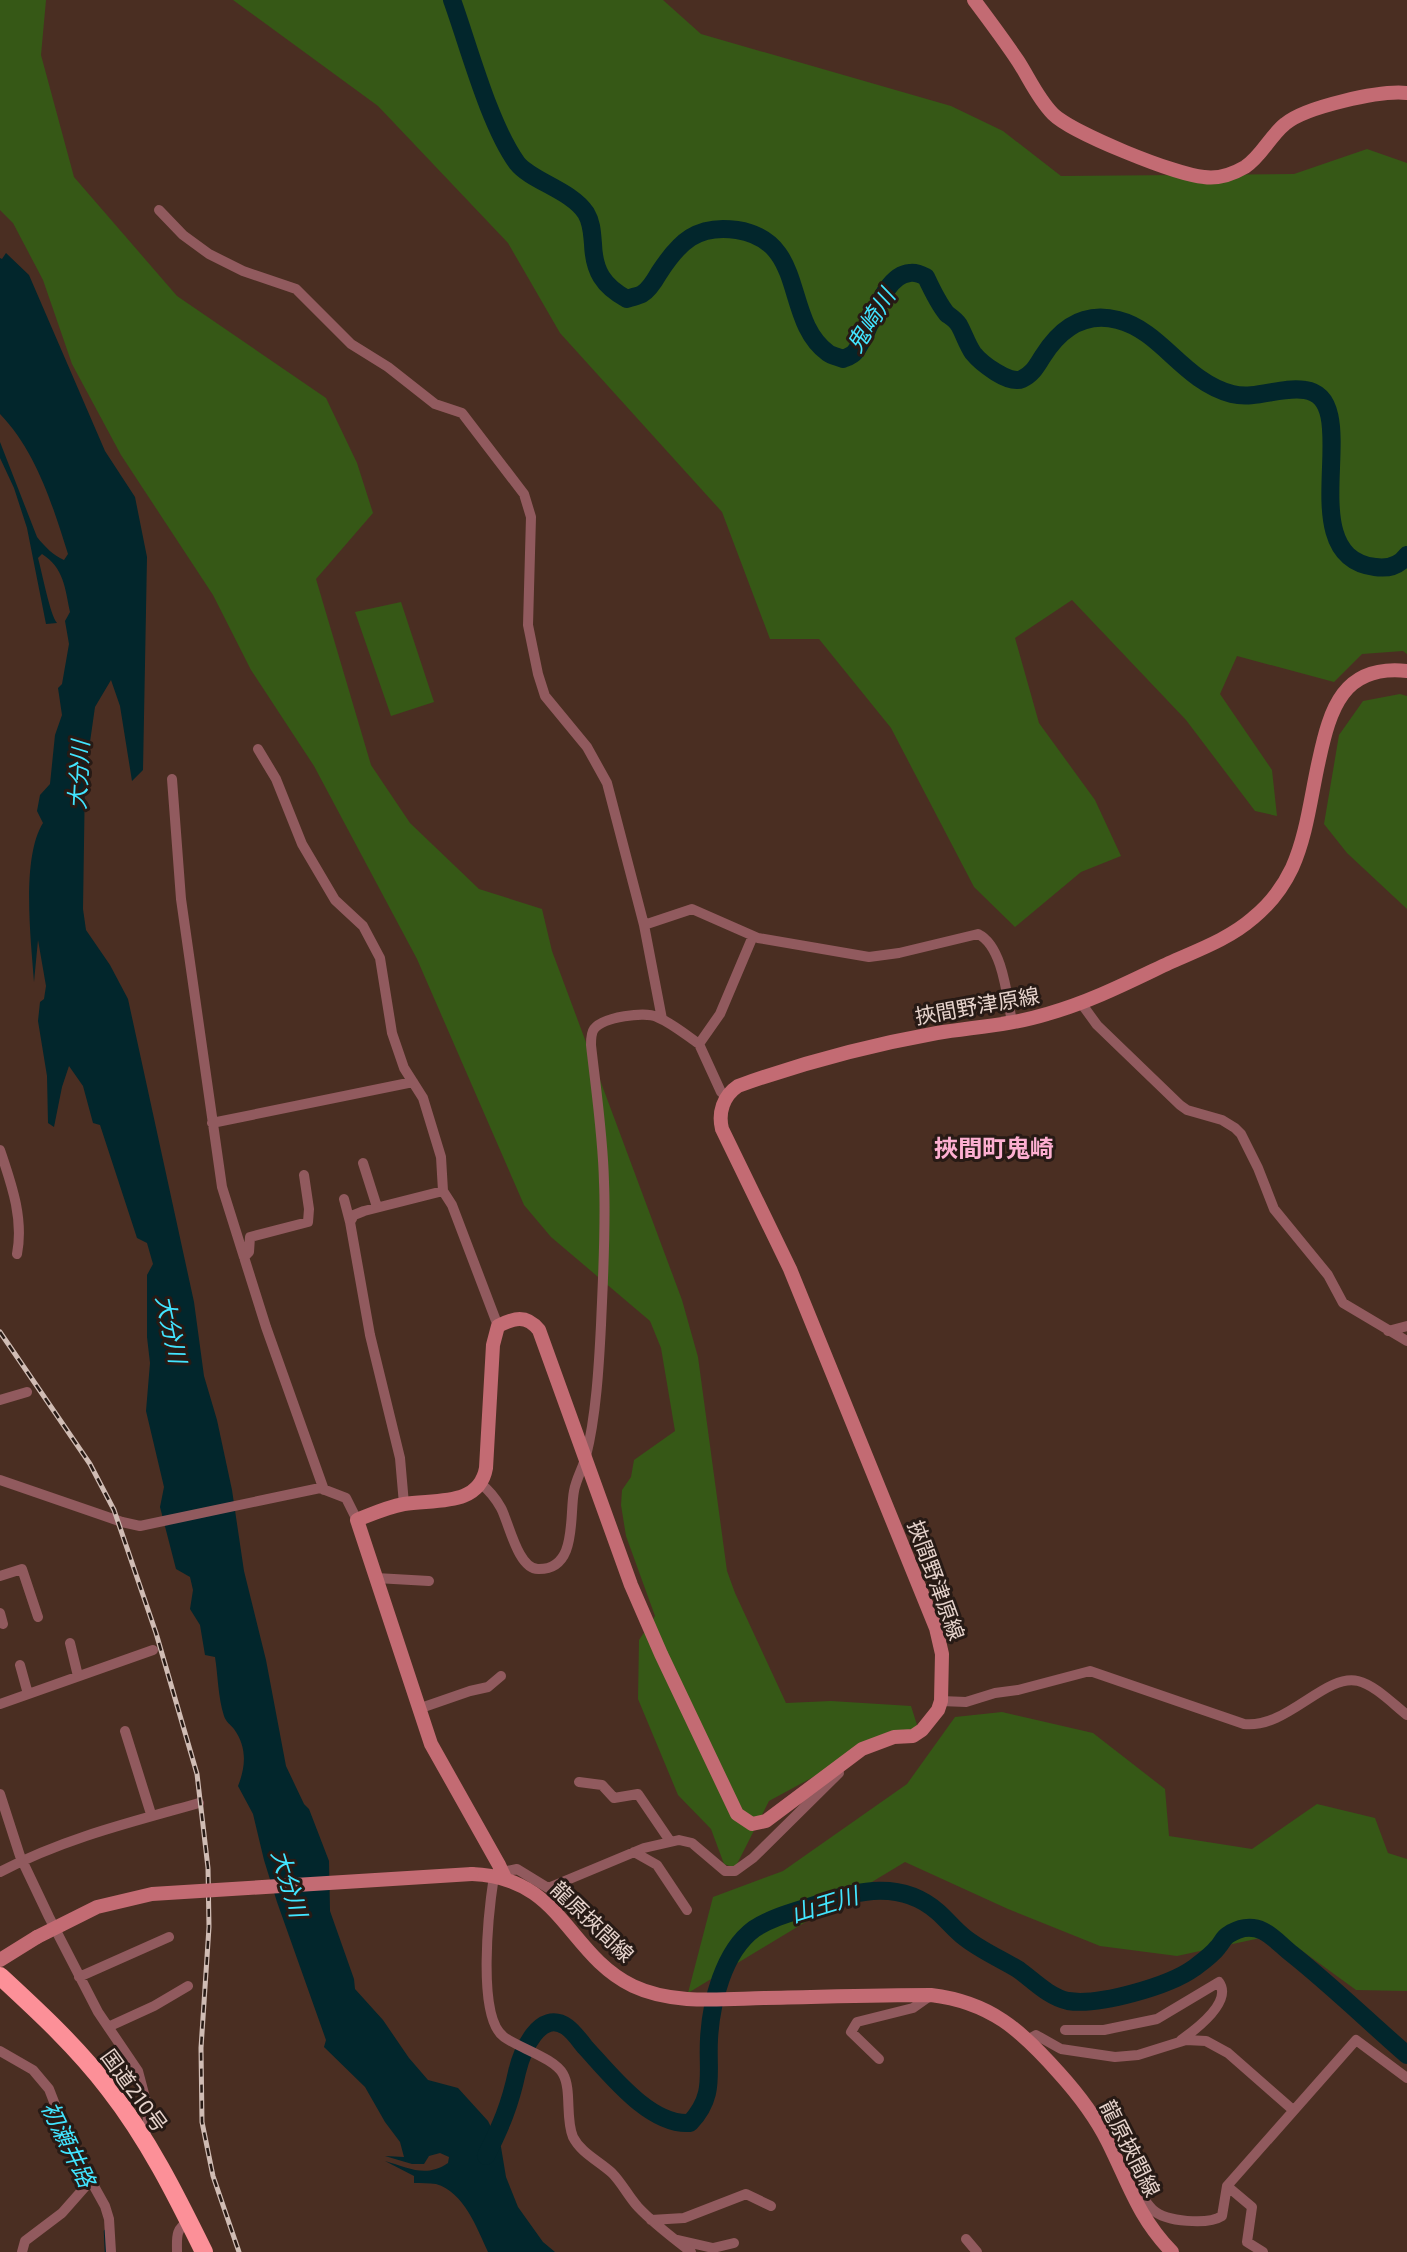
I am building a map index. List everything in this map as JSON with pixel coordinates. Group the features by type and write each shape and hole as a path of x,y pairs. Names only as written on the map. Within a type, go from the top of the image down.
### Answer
{"highway":[{"name":"国道210号","path":"0,1976 58,2031 110,2089 144,2139 204,2252"}],"main road":[{"path":"974,0 1006,43 1042,102 1063,123 1141,158 1206,178 1247,166 1283,125 1304,113 1385,93 1407,93"},
{"name":"挾間野津原線","path":"941,1701 942,1654 933,1619 790,1269 722,1129 720,1115 727,1097 735,1088 747,1083 865,1049 1048,1014 1081,1003 1218,941 1244,925 1268,904 1287,878 1296,856 1324,735 1336,702 1352,683 1366,676 1388,670 1407,671"},
{"path":"500,1875 436,1755 418,1709 357,1520 404,1504 459,1497 475,1491 481,1484 486,1468 493,1345 498,1326 513,1319 521,1318 533,1323 539,1330 611,1534 646,1620 737,1814 752,1824 766,1821 856,1753 894,1737 913,1736 918,1733 938,1710 941,1701"},
{"name":"龍原挾間線","path":"0,1960 37,1937 97,1907 142,1896 472,1874 500,1875 523,1885 542,1899 606,1967 623,1980 658,1995 689,1998 931,1995 962,2001 990,2012 1029,2039 1074,2089 1094,2116 1140,2211 1172,2252"}],"street":[{"path":"159,210 183,235 217,258 243,271 296,289 351,344 388,367 435,404 462,413 524,494 531,517 528,625 538,674 545,696 587,747 607,783 644,925 662,1019"},
{"path":"258,749 276,779 302,844 335,900 363,926 380,958 392,1033 404,1068 423,1098 441,1157 443,1191 452,1205 498,1326"},
{"path":"172,779 181,899 222,1187 266,1327 324,1490"},
{"path":"644,925 692,909 754,936 869,957 890,955 978,934 989,941 996,954 1012,1022"},
{"path":"699,1044 720,1014 754,936"},
{"path":"1081,1003 1097,1025 1180,1105 1187,1110 1222,1120 1235,1128 1258,1168 1274,1209 1328,1275 1343,1303 1407,1341"},
{"path":"481,1484 492,1494 500,1507 520,1555 534,1569 545,1568 559,1560 568,1544 574,1490 586,1457 598,1370 604,1263 604,1180 592,1032 596,1026 615,1018 655,1015 699,1044 721,1092 727,1097"},
{"path":"212,1122 413,1082"},
{"path":"0,1150 4,1176 20,1225 17,1254"},
{"path":"363,1163 377,1207"},
{"path":"244,1257 249,1252 250,1237 307,1222 309,1209 304,1175"},
{"path":"350,1222 354,1215 377,1207 443,1191"},
{"path":"344,1199 370,1335 400,1458 404,1504"},
{"path":"1387,1331 1407,1326"},
{"path":"0,1400 27,1392"},
{"path":"0,1480 140,1526 309,1490 324,1490 345,1498 357,1520"},
{"path":"0,1576 22,1569 38,1617"},
{"path":"376,1578 429,1581"},
{"path":"0,1613 4,1624"},
{"path":"70,1643 78,1676"},
{"path":"0,1704 153,1650"},
{"path":"20,1665 28,1694"},
{"path":"941,1701 966,1702 1090,1671 1244,1724 1274,1721 1334,1685 1348,1681 1367,1685 1407,1715"},
{"path":"418,1709 488,1687 500,1676"},
{"path":"125,1731 151,1814"},
{"path":"691,2252 651,2220 610,2172 577,2144 571,2131 563,2074 559,2068 502,2036 496,2028 488,1996 487,1953 500,1875 517,1869 548,1888 670,1841 692,1843 725,1871 730,1872 753,1858 856,1753"},
{"path":"579,1782 602,1785 614,1798 638,1794 670,1841"},
{"path":"0,1794 22,1861 79,1977 136,2068 144,2089 148,2118 144,2139"},
{"path":"0,1872 56,1846 151,1814 199,1802"},
{"path":"634,1853 657,1865 687,1910"},
{"path":"79,1977 169,1937"},
{"path":"1065,2030 1104,2030 1157,2018 1219,1982 1222,1992 1213,2012 1181,2040"},
{"path":"108,2027 154,2006 188,1986"},
{"path":"879,2059 851,2032 857,2022 913,2008 931,1995"},
{"path":"1029,2039 1036,2035 1061,2049 1115,2057 1138,2055 1181,2040 1200,2040 1222,2049 1293,2110"},
{"path":"1126,2186 1140,2193 1153,2210 1163,2216 1214,2221 1222,2216 1227,2186 1356,2040 1407,2078"},
{"path":"0,2052 33,2070 43,2081 55,2103 71,2143 92,2179 108,2215 110,2248 99,2252"},
{"path":"22,2252 25,2241 62,2213 92,2179"},
{"path":"1227,2186 1252,2207 1247,2242 1263,2252"},
{"path":"651,2220 684,2218 746,2194 771,2206"},
{"path":"177,2252 178,2230 181,2225 189,2222"},
{"path":"674,2239 713,2248 734,2243"},
{"path":"967,2239 977,2252"}],"green space":[{"path":"0,0 46,0 41,55 74,177 177,296 326,398 357,463 373,513 316,579 371,765 410,823 479,889 542,909 552,951 682,1300 698,1357 727,1571 786,1703 831,1701 911,1706 918,1728 839,1763 769,1801 735,1868 724,1864 711,1829 678,1795 638,1699 639,1640 655,1616 626,1536 621,1505 622,1490 631,1477 634,1460 675,1431 661,1348 650,1321 551,1237 524,1205 417,959 314,766 251,670 213,595 121,455 72,364 43,280 13,223 0,210"},
{"path":"233,0 663,0 701,34 951,106 1003,131 1061,176 1294,174 1367,149 1407,163 1407,654 1403,651 1362,654 1334,682 1237,656 1220,694 1272,770 1277,816 1255,811 1186,720 1072,600 1015,638 1039,723 1095,800 1121,856 1081,872 1015,927 974,887 891,728 819,639 770,639 722,512 560,333 508,243 378,106"},
{"path":"401,602 434,702 391,716 355,612"},
{"path":"1400,694 1407,696 1407,909 1347,853 1324,824 1339,735 1363,701"},
{"path":"1002,1712 1093,1733 1165,1789 1169,1836 1252,1849 1317,1804 1375,1818 1388,1853 1407,1859 1407,1991 1356,1990 1279,1934 1177,1956 1100,1946 1008,1909 905,1862 688,1993 713,1897 783,1871 907,1784 955,1717"}],"water":[{"name":"大分川","path":"6,253 29,275 105,451 135,497 147,557 143,770 132,781 120,706 111,680 95,707 85,777 83,909 86,930 110,965 128,999 194,1302 204,1376 217,1420 232,1490 244,1571 266,1660 286,1766 309,1809 329,1861 330,1911 355,1989 383,2020 428,2080 458,2088 488,2121 501,2147 506,2177 518,2207 543,2242 555,2252 488,2252 468,2212 454,2195 436,2184 414,2183 414,2176 385,2161 425,2171 440,2168 448,2163 449,2157 440,2153 429,2156 424,2164 412,2164 385,2156 404,2157 400,2142 365,2087 324,2047 326,2040 277,1902 253,1814 238,1786 244,1764 243,1750 238,1736 224,1716 215,1657 205,1655 200,1625 190,1609 193,1590 190,1577 176,1569 160,1507 164,1487 146,1411 150,1363 147,1337 147,1275 153,1264 147,1243 137,1238 100,1125 93,1123 83,1086 69,1066 54,1127 48,1123 47,1076 38,1021 40,1002 44,999 46,986 38,940 34,982 29,900 32,857 43,823 37,811 40,795 50,784 55,735 62,715 58,688 62,684 69,644 65,621 70,612 59,572 42,554 38,558 57,623 46,624 27,528 14,488 0,458 0,442 37,537 60,558 64,560 68,554 42,480 24,445 0,414 0,258"}],"waterway":[{"name":"鬼崎川","path":"452,0 480,85 507,147 523,169 571,198 586,213 591,224 595,262 601,277 627,299 647,290 682,244 700,233 723,229 759,237 775,249 785,265 804,321 814,338 828,353 843,359 854,353 861,343 884,293 900,276 910,273 926,277 941,305 958,323 977,357 1010,379 1022,379 1029,375 1057,338 1074,324 1094,318 1118,320 1147,334 1186,368 1215,388 1241,395 1305,390 1322,400 1330,420 1331,509 1336,536 1349,557 1375,567 1393,566 1407,555"},
{"name":"山王川","path":"486,2156 505,2115 523,2053 534,2034 548,2023 557,2023 570,2029 619,2084 646,2107 675,2122 690,2123 704,2103 707,2093 709,2039 716,1994 727,1964 743,1939 769,1921 833,1899 864,1892 895,1892 924,1902 970,1942 1019,1970 1048,1992 1068,2001 1115,1998 1151,1988 1194,1968 1232,1933 1245,1928 1258,1929 1307,1966 1407,2055"},
{"name":"初瀬井路","path":"62,2137 74,2159"},
{"name":"初瀬井路","path":"105,2231 106,2252"}],"railway":[{"path":"0,1332 90,1464 114,1510 156,1633 197,1774 208,1868 209,1927 201,2048 202,2122 213,2176 239,2252"}],"district":[{"name":"挾間町鬼崎","path":"994,1147"}]}
